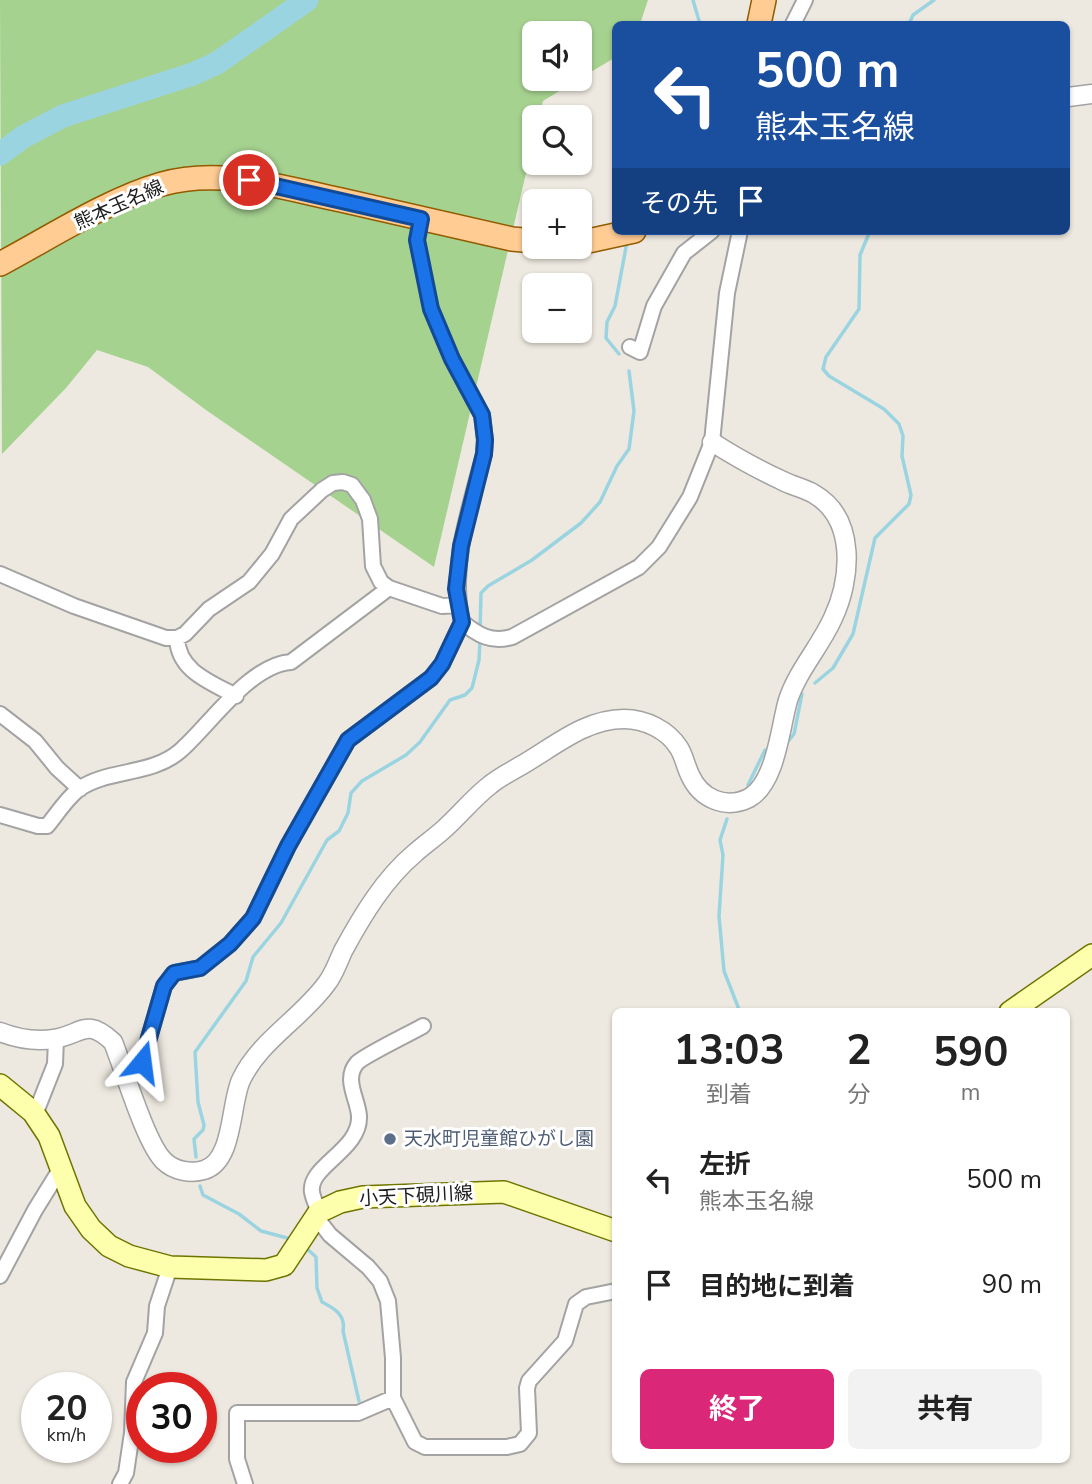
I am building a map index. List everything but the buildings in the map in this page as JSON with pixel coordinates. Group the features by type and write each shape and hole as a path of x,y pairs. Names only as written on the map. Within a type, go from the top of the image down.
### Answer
{"main road":[{"path":"760,21 764,0"},
{"name":"熊本玉名線","path":"0,264 129,197 164,183 198,178 249,180 522,240"},
{"path":"592,241 617,235"},
{"path":"1016,1008 1092,955"},
{"path":"0,1085 33,1112 49,1136 75,1206 91,1229 109,1246 129,1256 170,1266 266,1270 284,1265 318,1215"},
{"name":"小天下硯川線","path":"318,1215 340,1202 363,1197 504,1192 612,1229"}],"street":[{"path":"794,21 805,0"},
{"path":"1070,97 1092,94"},
{"path":"125,1073 142,1062 164,986 174,973 200,968 230,944 253,918 288,846 348,740 431,678 442,664 462,622 456,589 461,546 484,454 485,440 482,415 452,359 431,309 417,240 421,219"},
{"path":"630,347 640,352 654,306 684,253 707,235"},
{"path":"462,622 479,635 500,640 512,637 639,567 659,547 690,497 712,442 723,320 739,235"},
{"path":"0,1032 19,1039 57,1039 90,1028 100,1030 113,1042 153,1147 166,1163 183,1171 211,1168 220,1158 228,1137 237,1090 248,1067 267,1043 326,985 356,929 394,872 445,829 493,782 571,734 595,723 624,719 644,722 665,732 679,749 699,791 716,802 733,803 748,798 761,789 770,771 789,698 799,672 817,649 835,616 845,575 847,552 843,528 831,509 816,495 745,462 712,442"},
{"path":"0,574 74,606 166,638 177,638 185,634 209,610 248,582 272,554 291,519 322,490 333,483 343,482 352,485 363,500 370,519 374,571 381,582 389,588 442,606 458,605"},
{"path":"0,815 47,826 80,789 101,780 160,764 179,752 262,672 280,663 291,662 389,588"},
{"path":"177,638 177,652 187,665 201,677 236,696"},
{"path":"0,714 36,741 57,768 80,789"},
{"path":"423,1026 357,1063 351,1077 359,1116 356,1132 346,1148 316,1177 312,1192 318,1215 330,1235 368,1267 380,1281 388,1301 393,1398 415,1442 425,1447 507,1447 520,1444 529,1433 528,1381 565,1341 576,1304 586,1297 612,1292"},
{"path":"33,1112 38,1107 55,1064 57,1039"},
{"path":"0,1276 61,1168"},
{"path":"120,1484 126,1473 132,1433 134,1382 156,1333 157,1306 170,1266"},
{"path":"245,1484 237,1459 237,1413 359,1413 393,1398"}],"green space":[{"path":"0,0 648,0 641,21 612,21 612,59 592,71 592,21 522,21 522,91 560,91 543,101 542,105 522,105 522,175 526,175 434,567 148,367 97,350 66,388 2,454"}],"waterway":[{"path":"0,154 23,137 63,116 193,74 217,63 307,0"},
{"path":"693,0 699,21"},
{"path":"910,21 913,15 934,0"},
{"path":"815,683 833,668 853,634 875,538 909,504 911,495 902,456 903,436 899,424 884,409 829,376 823,369 826,357 859,309 860,255 868,235"},
{"path":"619,354 606,338 607,322 615,306 627,242"},
{"path":"480,631 481,593 532,560 581,523 600,502 617,466 629,449 634,411 629,371"},
{"path":"196,1157 194,1139 204,1125 198,1102 195,1052 246,981 253,957 281,923 327,840 339,831 348,813 351,793 362,781 406,755 420,742 450,700 465,695 472,688 479,660 480,639"},
{"path":"786,744 794,734 802,694"},
{"path":"748,785 765,750"},
{"path":"727,819 720,840 723,855 719,916 724,971 738,1008"},
{"path":"200,1186 203,1195 239,1214 261,1231 291,1239"},
{"path":"305,1247 316,1257 317,1288 322,1302 335,1310 343,1321 359,1401"}],"place":[{"name":"天水町児童館ひがし園","path":"390,1139"}],"route":[{"path":"142,1062 164,986 174,973 200,968 230,944 253,918 288,846 348,740 431,678 442,664 462,622 456,589 461,546 484,454 482,415 452,359 431,309 417,240 421,219 249,180"}]}
